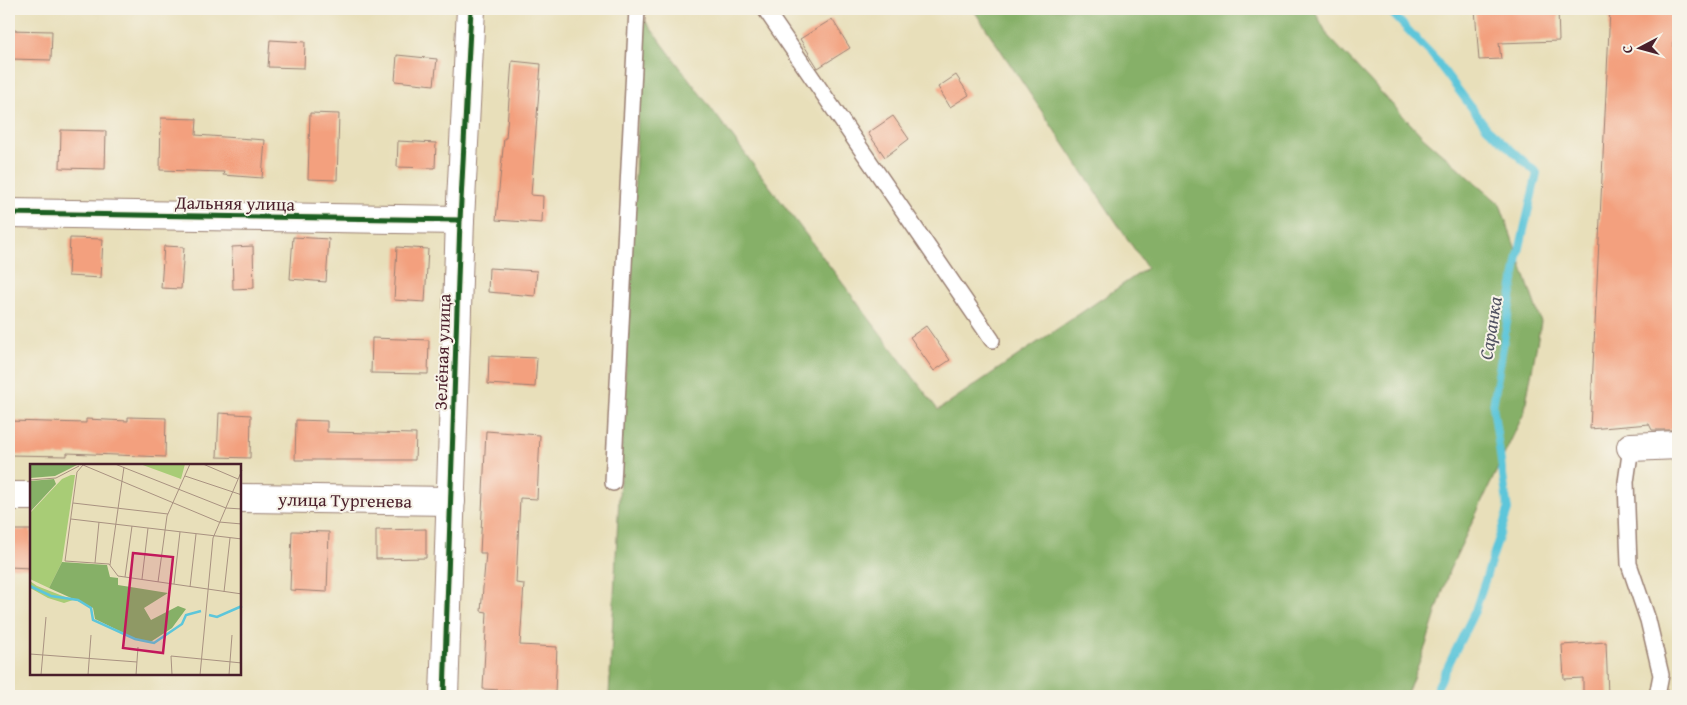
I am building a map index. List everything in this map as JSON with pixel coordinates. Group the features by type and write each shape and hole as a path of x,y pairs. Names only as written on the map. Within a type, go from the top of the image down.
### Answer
{"street":[{"name":"Зелёная улица","path":"444,696 460,220 471,9"},
{"name":"Дальняя улица","path":"9,213 460,220"},
{"path":"1631,447 1678,445"},
{"path":"9,496 30,496"},
{"name":"улица Тургенева","path":"241,498 451,501"}],"lane":[{"path":"614,483 636,9"},
{"path":"765,9 992,340"},
{"path":"1631,447 1626,482 1629,564 1648,620 1661,675 1658,696"}],"green space":[{"path":"973,9 1314,9 1328,36 1423,137 1500,204 1541,322 1524,413 1449,571 1426,645 1406,696 609,696 643,18 938,410 1147,268"}],"building":[{"path":"1475,9 1558,9 1559,41 1499,43 1501,59 1479,60"},
{"path":"1610,9 1673,9 1674,51 1678,52 1678,430 1652,430 1649,424 1590,429"},
{"path":"832,19 850,48 818,68 800,39"},
{"path":"9,30 52,31 51,60 9,59"},
{"path":"270,40 305,42 304,68 268,67"},
{"path":"397,55 437,59 434,85 395,81"},
{"path":"512,61 541,64 531,195 543,196 542,223 496,220 504,138 506,138"},
{"path":"956,75 969,95 950,107 938,87"},
{"path":"310,113 339,114 337,180 308,179"},
{"path":"893,116 909,139 885,157 868,133"},
{"path":"161,118 197,119 196,135 265,140 262,178 223,175 224,172 160,170"},
{"path":"61,130 106,131 105,169 60,168"},
{"path":"398,141 436,143 435,168 397,167"},
{"path":"293,237 329,239 326,282 290,279"},
{"path":"70,238 103,239 101,278 68,276"},
{"path":"164,246 184,247 181,289 161,288"},
{"path":"253,246 254,288 233,289 232,247"},
{"path":"397,247 428,249 425,302 394,300"},
{"path":"489,268 537,271 535,296 488,292"},
{"path":"926,326 950,360 934,371 910,337"},
{"path":"372,338 429,340 428,374 371,373"},
{"path":"489,356 537,358 535,387 488,384"},
{"path":"219,413 251,415 250,458 217,457"},
{"path":"128,417 166,418 165,457 67,453 67,456 9,455 9,421 86,423 86,419 128,421"},
{"path":"296,420 327,421 327,432 416,434 415,460 295,460"},
{"path":"486,431 540,435 537,499 520,498 516,583 524,584 520,645 557,647 555,693 483,689 487,612 481,611 486,553 480,553"},
{"path":"426,529 426,558 376,559 376,530"},
{"path":"9,530 30,530 30,568 9,567"},
{"path":"292,531 329,532 327,592 290,590"},
{"path":"1606,642 1608,696 1583,696 1583,678 1564,679 1562,645"}],"waterway":[{"name":"Саранка","path":"1388,9 1432,55 1487,128 1537,173 1518,256 1493,406 1508,510 1475,611 1433,696"}],"cycle path":[{"path":"444,696 460,220 471,9"},
{"path":"9,213 460,220"}]}
